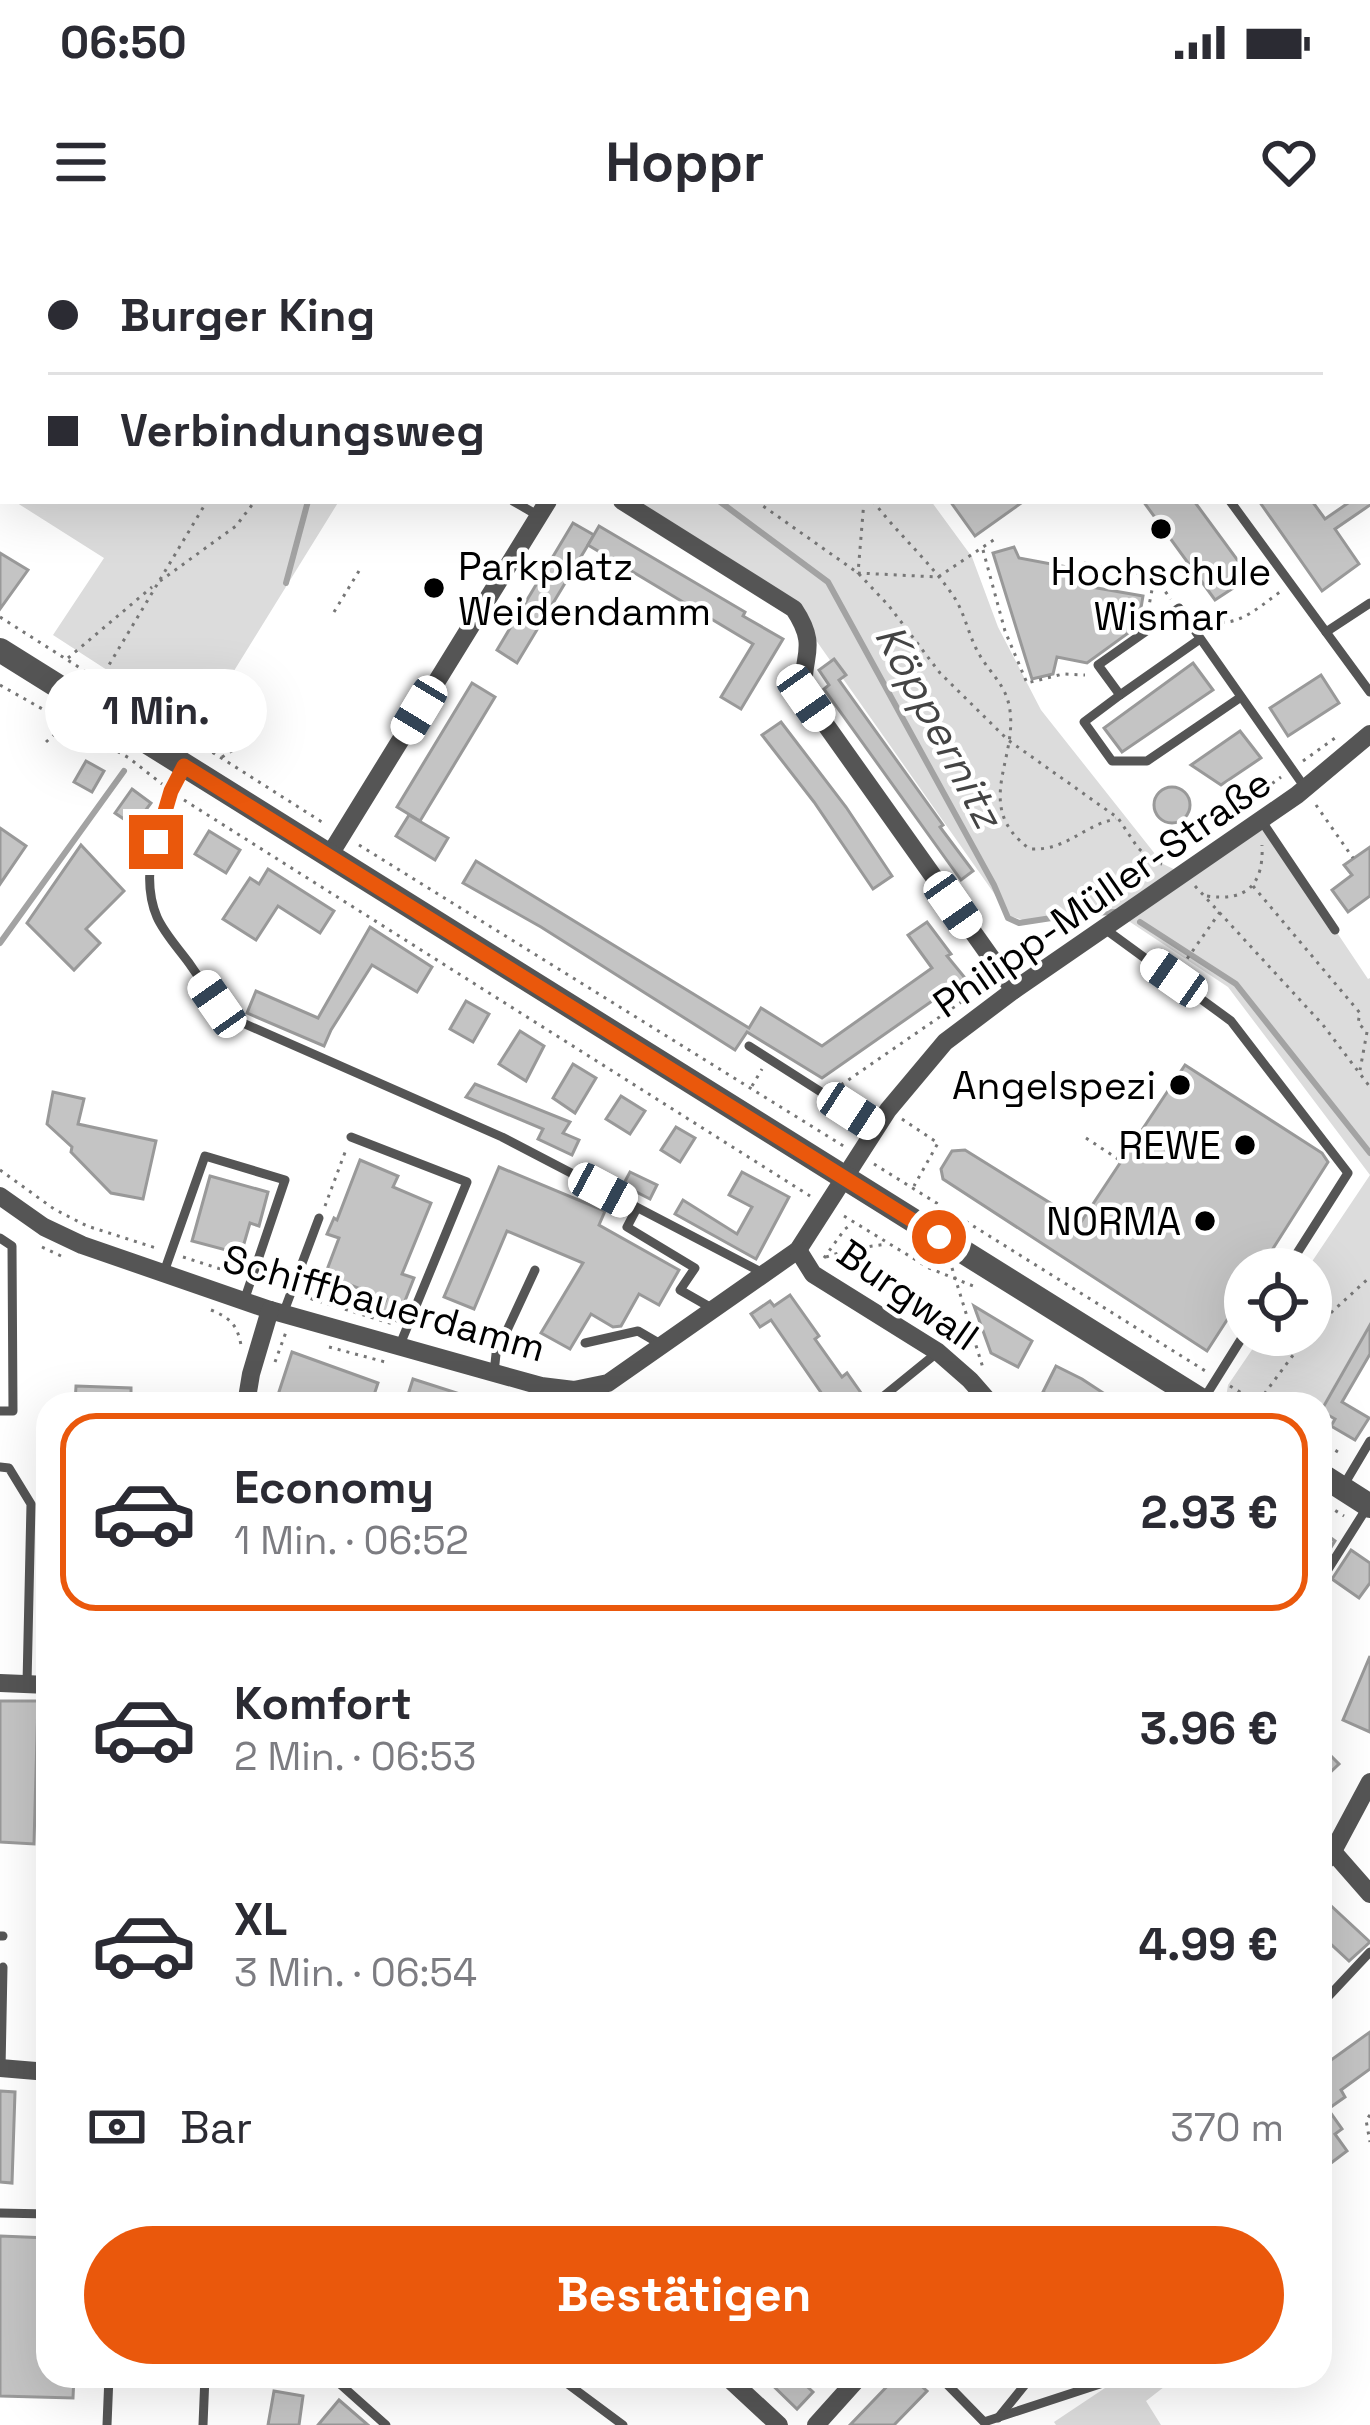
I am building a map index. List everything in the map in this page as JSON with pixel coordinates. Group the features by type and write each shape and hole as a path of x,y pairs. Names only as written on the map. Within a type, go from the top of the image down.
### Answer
{"street":[{"path":"627,504 794,609 807,629 806,698 1008,982"},
{"path":"336,846 356,798 431,675 543,508"},
{"path":"0,650 184,766 336,846 845,1178 1187,1392"},
{"name":"Philipp-Müller-Straße","path":"845,1178 888,1110 945,1042 1008,982 1104,928 1172,869 1309,793 1369,736"},
{"name":"Burgwall","path":"845,1178 798,1250 813,1274 938,1352 980,1392"},
{"name":"Schiffbauerdamm","path":"0,1196 44,1227 82,1245 168,1262 244,1301 541,1386 574,1390 608,1383 798,1250"},
{"path":"248,1392 277,1312"},
{"path":"1332,1482 1370,1505"},
{"path":"0,1683 36,1684"},
{"path":"1332,1841 1370,1782"},
{"path":"1332,1860 1370,1894"},
{"path":"1,2068 36,2071"},
{"path":"739,2388 779,2425"},
{"path":"816,2425 849,2388"}],"lane":[{"path":"1233,504 1370,692"},
{"path":"1326,632 1370,603"},
{"path":"1120,695 1098,665 1179,608 1309,793"},
{"path":"1200,639 1084,722 1112,761 1147,761 1241,698"},
{"path":"184,766 171,791 148,871 149,890 158,920 217,1004 236,1021 502,1137 766,1274"},
{"path":"1261,819 1335,930"},
{"path":"1104,928 1231,1022 1348,1173 1300,1248"},
{"path":"749,1046 876,1127"},
{"path":"351,1137 467,1182 403,1347"},
{"path":"168,1262 205,1156 285,1180 244,1301"},
{"path":"637,1208 627,1227 694,1268 680,1290 715,1310"},
{"path":"277,1312 292,1293 320,1218"},
{"path":"0,1238 12,1246 13,1411 0,1411"},
{"path":"494,1373 496,1354 536,1270"},
{"path":"585,1343 638,1331 662,1345"},
{"path":"889,1392 938,1352"},
{"path":"1210,1392 1230,1356"},
{"path":"1332,1480 1370,1441"},
{"path":"0,1467 9,1468 31,1504 27,1684"},
{"path":"1332,1564 1370,1505"},
{"path":"1332,1993 1369,1954"},
{"path":"1,2068 3,1967"},
{"path":"0,2213 36,2214"},
{"path":"107,2425 109,2388"},
{"path":"203,2425 205,2388"},
{"path":"344,2388 386,2425"},
{"path":"573,2388 623,2425"},
{"path":"951,2388 984,2422 1088,2388"},
{"path":"998,2417 1022,2388"}],"path":[{"path":"46,742 85,704 205,504"},
{"path":"66,659 158,582 236,526 253,504"},
{"path":"760,504 858,573 940,673 1008,740 1118,818 1138,848 1205,895 1323,1025 1370,1088"},
{"path":"858,573 864,504"},
{"path":"876,504 953,594 975,647 1007,696 1011,716 1000,812 1005,825 1030,849 1041,850 1118,818"},
{"path":"858,573 938,577 995,538"},
{"path":"982,548 1004,631 1028,683 1063,674 1086,675 1098,665"},
{"path":"1084,563 1154,577 1179,608 1219,625 1240,620 1291,584"},
{"path":"334,612 362,566"},
{"path":"1144,632 1154,577"},
{"path":"0,617 221,758 336,846 751,1088 1240,1392"},
{"path":"0,685 129,758 171,791 795,1187"},
{"path":"221,758 257,735"},
{"path":"1172,869 1339,735"},
{"path":"1309,793 1354,858"},
{"path":"1205,895 1233,898 1253,886 1263,862 1261,819"},
{"path":"1253,886 1364,1011 1358,1023 1369,1032 1360,1071"},
{"path":"1187,959 1220,911"},
{"path":"826,1095 1008,982"},
{"path":"751,1088 768,1058"},
{"path":"888,1110 938,1143 913,1187"},
{"path":"320,1218 351,1137"},
{"path":"1086,1138 1121,1162"},
{"path":"0,1170 55,1209 168,1262 252,1280"},
{"path":"889,1243 825,1258 844,1228 856,1223 889,1243 929,1268 982,1289"},
{"path":"948,1242 987,1383"},
{"path":"35,1243 76,1262"},
{"path":"1332,1312 1370,1277"},
{"path":"292,1293 403,1347"},
{"path":"209,1309 230,1318 241,1344"},
{"path":"275,1363 285,1332 300,1337"},
{"path":"318,1343 372,1360 403,1347"},
{"path":"1267,1392 1293,1356"},
{"path":"228,1392 230,1381"},
{"path":"1370,2115 1366,2120 1370,2142"}],"shaded area":[{"path":"19,504 337,504 198,729 53,635 104,558"},
{"path":"627,504 933,504 972,557 998,627 1041,710 1163,864 1182,873 1261,819 1370,978 1370,1175 1228,987 1121,916 1091,910 1023,920 1010,916 794,609"},
{"path":"1370,1175 1370,1328 1330,1392 1227,1392 1248,1356 1332,1356 1332,1248 1321,1248"},
{"path":"1105,2388 1163,2388 1146,2401 1161,2425 1054,2422"}],"building":[{"path":"952,504 1020,504 975,536"},
{"path":"1145,504 1196,504 1250,577 1215,600"},
{"path":"1261,504 1314,504 1325,519 1347,504 1370,504 1335,529 1359,564 1322,591"},
{"path":"573,523 594,535 517,663 497,650"},
{"path":"599,526 783,639 741,709 721,697 753,644 588,545"},
{"path":"1014,547 1019,558 1083,570 1080,585 1143,596 1138,626 1087,663 1057,657 1053,674 1032,679 993,553"},
{"path":"0,553 28,570 0,609"},
{"path":"834,659 846,675 839,680 973,871 961,880 824,689 829,685 819,670"},
{"path":"1193,663 1213,690 1122,752 1104,728"},
{"path":"1321,675 1339,703 1288,736 1270,708"},
{"path":"472,683 495,697 420,821 397,807"},
{"path":"781,722 892,876 873,889 762,735"},
{"path":"1240,731 1261,758 1221,785 1191,765"},
{"path":"86,761 104,771 92,792 74,782"},
{"path":"1172,787 1185,792 1190,805 1185,818 1172,823 1159,818 1154,805 1159,792"},
{"path":"132,789 151,803 134,826 115,813"},
{"path":"409,815 448,838 435,860 396,836"},
{"path":"0,828 26,846 0,884"},
{"path":"209,831 240,850 226,873 195,854"},
{"path":"81,845 124,891 86,929 100,943 74,970 27,923"},
{"path":"1370,847 1370,896 1348,912 1332,890 1352,875 1344,865"},
{"path":"476,861 749,1028 761,1008 822,1046 932,968 908,935 927,922 965,978 822,1078 747,1032 735,1050 463,883"},
{"path":"268,869 334,911 320,933 278,906 256,940 223,919 250,878 259,884"},
{"path":"370,927 432,967 417,992 372,965 324,1046 247,1013 256,991 318,1018"},
{"path":"466,1001 489,1014 473,1042 450,1029"},
{"path":"520,1031 544,1046 526,1081 499,1064"},
{"path":"573,1064 596,1078 575,1113 553,1098"},
{"path":"1185,1065 1322,1153 1328,1162 1273,1248 1224,1248 1224,1325 1207,1351 943,1179 941,1169 952,1151 965,1150 1081,1222"},
{"path":"475,1084 570,1122 563,1133 579,1140 572,1155 538,1139 543,1129 466,1097"},
{"path":"53,1092 84,1099 78,1124 156,1141 143,1199 111,1193 47,1124"},
{"path":"621,1096 645,1111 630,1134 606,1119"},
{"path":"676,1127 695,1138 680,1162 661,1150"},
{"path":"360,1160 398,1176 393,1187 431,1203 402,1274 414,1278 397,1321 380,1314 386,1299 325,1275 339,1238 327,1234"},
{"path":"499,1167 605,1211 599,1225 679,1270 659,1305 639,1294 621,1326 613,1327 591,1314 570,1349 541,1333 583,1263 507,1231 474,1309 444,1297"},
{"path":"630,1172 657,1185 650,1199 623,1185"},
{"path":"742,1172 789,1197 756,1259 675,1214 683,1200 737,1234 752,1207 729,1195"},
{"path":"210,1176 268,1192 259,1226 250,1223 241,1254 192,1241"},
{"path":"790,1295 842,1377 847,1373 860,1392 821,1392 771,1320 760,1327 751,1314 770,1301 774,1306"},
{"path":"974,1306 1032,1341 1018,1367 991,1353"},
{"path":"1370,1325 1370,1354 1342,1402 1369,1418 1355,1440 1332,1427 1332,1392"},
{"path":"292,1352 378,1383 375,1392 279,1392"},
{"path":"1056,1366 1102,1392 1043,1392"},
{"path":"413,1379 454,1392 409,1392"},
{"path":"76,1386 131,1388 131,1392 76,1392"},
{"path":"1351,1550 1370,1563 1370,1583 1359,1598 1332,1579"},
{"path":"1370,1656 1370,1732 1343,1720"},
{"path":"0,1701 36,1701 34,1844 0,1842"},
{"path":"1332,1907 1370,1942 1349,1961 1332,1945"},
{"path":"1370,2032 1370,2069 1341,2090 1345,2097 1332,2106 1332,2059"},
{"path":"0,2091 15,2092 12,2183 0,2182"},
{"path":"1332,2115 1342,2129 1335,2134 1347,2151 1332,2162"},
{"path":"0,2236 36,2238 36,2388 73,2388 73,2398 0,2396"},
{"path":"775,2388 813,2392 797,2409"},
{"path":"885,2388 927,2391 894,2425 850,2425"},
{"path":"274,2391 303,2396 299,2425 268,2425"},
{"path":"339,2400 368,2425 318,2425"}],"waterway":[{"name":"Köppernitz","path":"286,583 307,504"},
{"name":"Köppernitz","path":"723,504 828,582 1008,918 1019,923 1117,912"},
{"name":"Köppernitz","path":"0,943 124,771"},
{"name":"Köppernitz","path":"1140,922 1236,984 1370,1153"}],"place":[{"name":"Hochschule Wismar","path":"1161,529"},
{"name":"Parkplatz Weidendamm","path":"434,588"},
{"name":"Angelspezi","path":"1180,1085"},
{"name":"REWE","path":"1245,1145"},
{"name":"NORMA","path":"1205,1221"}],"route":[{"path":"156,842 184,766 939,1237"}]}
